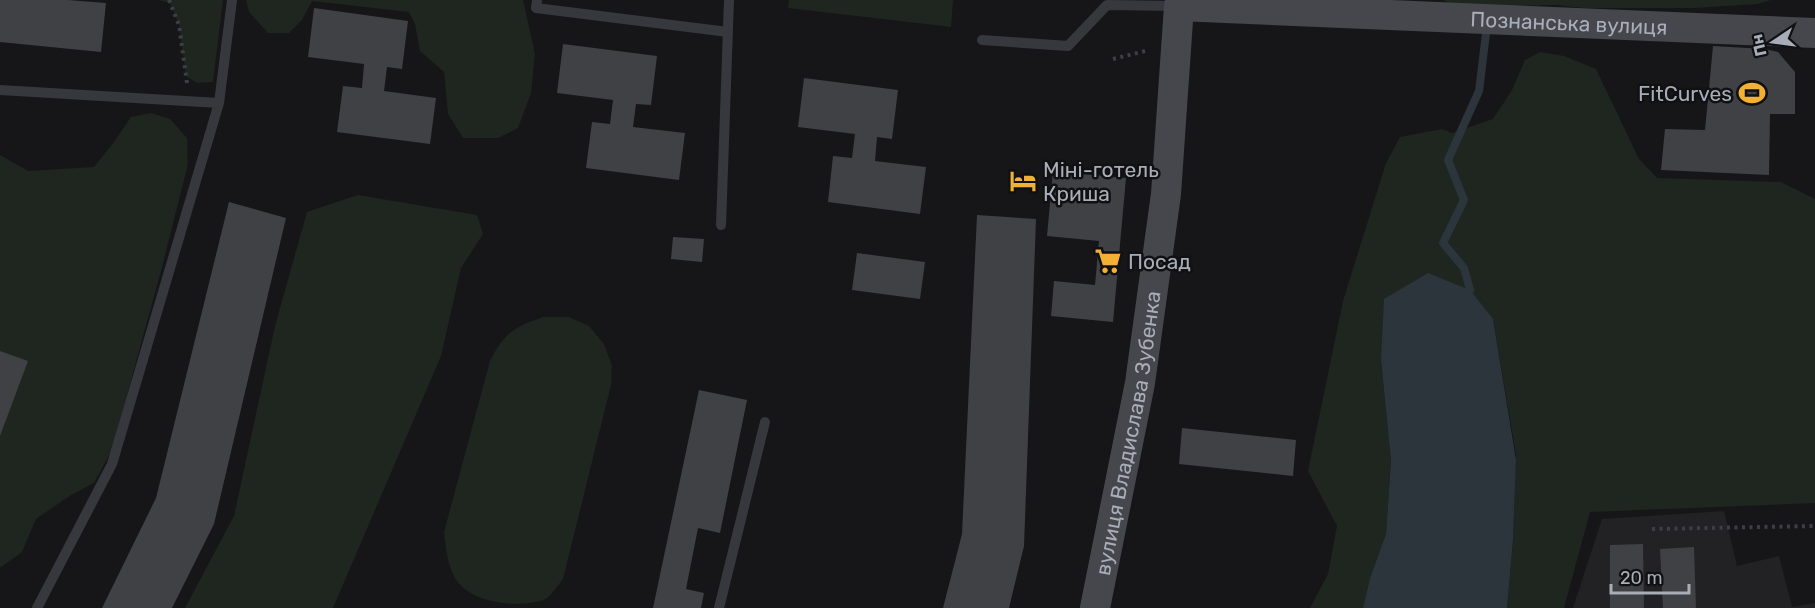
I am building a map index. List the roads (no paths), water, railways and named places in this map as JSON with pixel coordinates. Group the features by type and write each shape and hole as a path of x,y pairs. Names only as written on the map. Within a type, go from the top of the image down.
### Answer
{"street":[{"name":"Познанська вулиця","path":"1179,6 1815,33"},
{"name":"вулиця Владислава Зубенка","path":"1095,608 1142,371 1166,194 1179,6"}],"lane":[{"path":"37,608 112,464 219,103 232,0"},
{"path":"537,0 536,8 728,32"},
{"path":"721,225 729,0"},
{"path":"982,40 1068,46 1107,5 1179,6"},
{"path":"0,90 219,103"},
{"path":"719,608 765,422"}],"waterway":[{"path":"1470,290 1464,268 1443,243 1464,200 1448,160 1479,91 1487,25"}],"place":[{"name":"FitCurves","path":"1752,93"},
{"name":"Міні-готель Криша","path":"1023,181"},
{"name":"Посад","path":"1108,261"}]}
